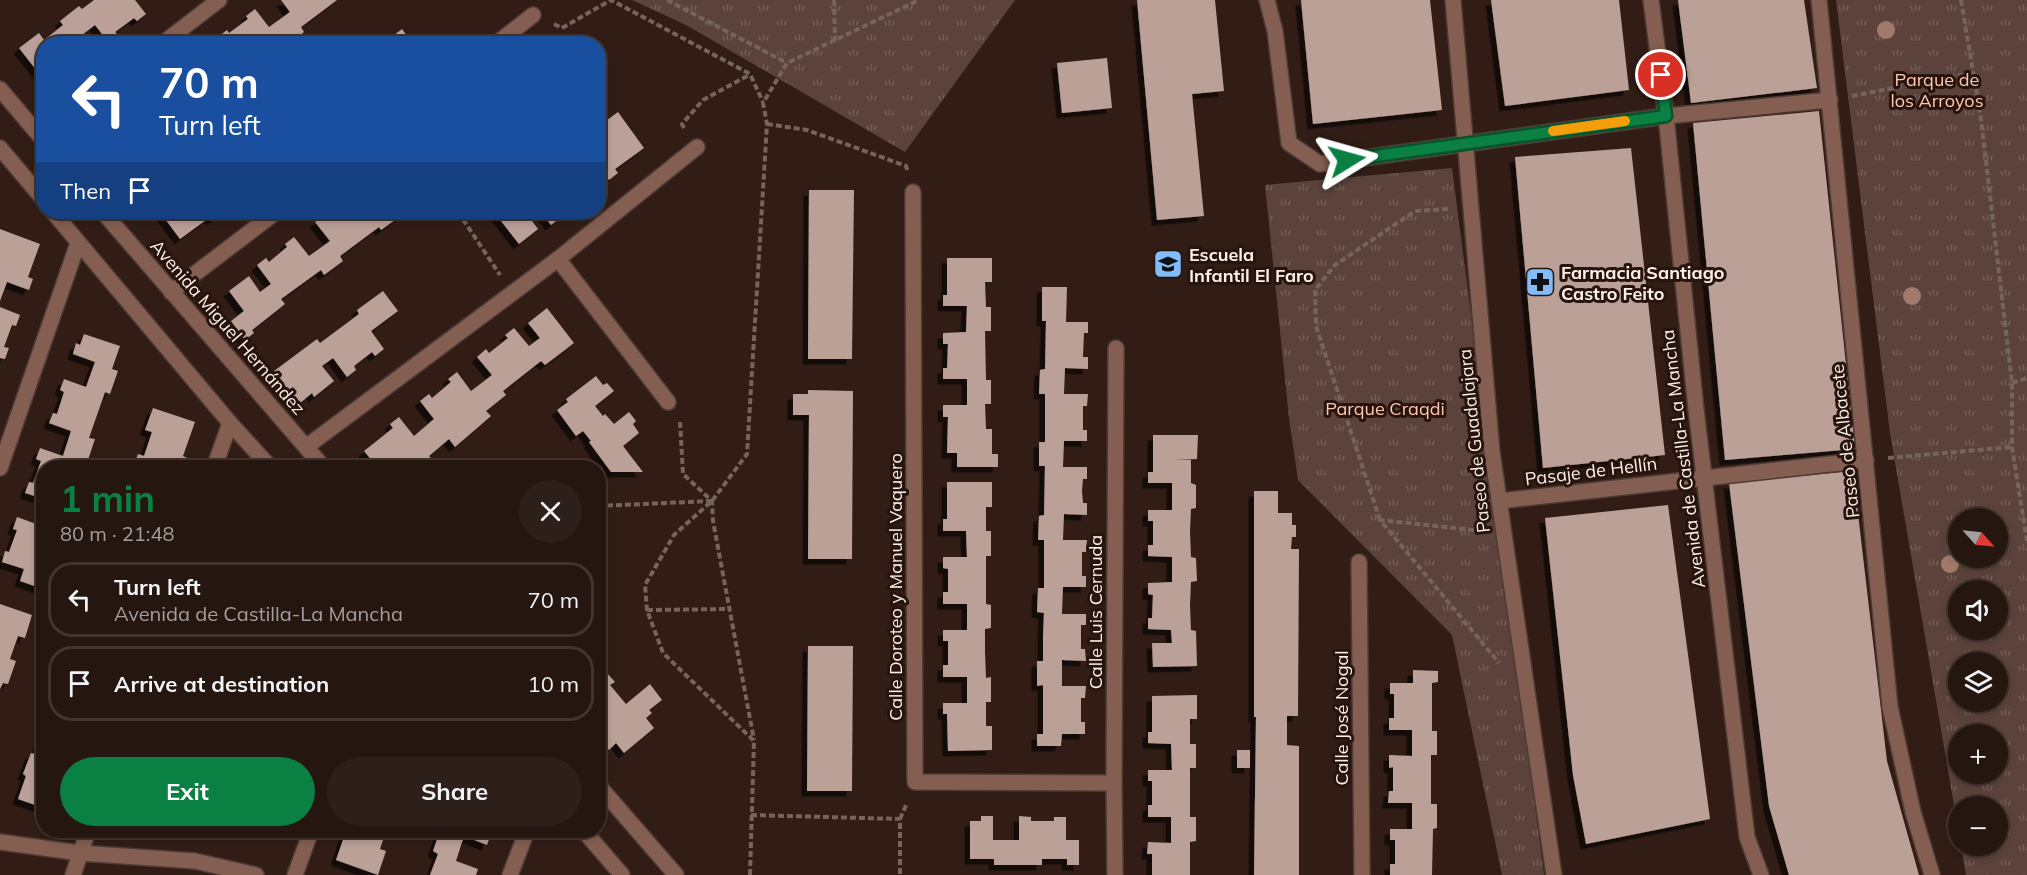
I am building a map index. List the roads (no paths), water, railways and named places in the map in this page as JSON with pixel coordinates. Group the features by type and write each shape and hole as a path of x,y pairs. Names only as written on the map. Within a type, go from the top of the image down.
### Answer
{"street":[{"path":"172,36 219,0"},
{"path":"1267,0 1275,31 1288,143 1320,164 1666,116 1830,100"},
{"name":"Paseo de Guadalajara","path":"1453,0 1492,452 1554,875"},
{"name":"Avenida de Castilla-La Mancha","path":"1652,0 1704,477 1747,837 1761,875"},
{"name":"Paseo de Albacete","path":"1819,0 1890,707 1913,812 1932,875"},
{"path":"506,36 533,15"},
{"path":"0,89 36,130"},
{"path":"306,447 558,259 697,147"},
{"path":"0,148 36,191"},
{"name":"Calle Doroteo y Manuel Vaquero","path":"913,192 915,782 1114,783"},
{"path":"59,219 264,460"},
{"name":"Avenida Miguel Hernández","path":"109,219 317,460"},
{"path":"171,292 267,219"},
{"path":"0,468 78,243"},
{"path":"558,259 668,402"},
{"name":"Calle Luis Cernuda","path":"1115,875 1116,348"},
{"path":"217,460 230,423"},
{"name":"Pasaje de Hellín","path":"1499,501 1866,460"},
{"name":"Calle José Nogal","path":"1359,562 1362,875"},
{"path":"606,794 676,875"},
{"path":"73,875 85,838"},
{"path":"295,875 308,838"},
{"path":"510,875 524,838"},
{"path":"590,838 622,875"},
{"path":"0,842 80,853 195,861 256,875"}],"place":[{"name":"Escuela Infantil El Faro","path":"1168,264"},
{"name":"Farmacia Santiago Castro Feito","path":"1540,282"}],"park label":[{"name":"Parque de los Arroyos","path":"1937,89"},
{"name":"Parque Craqdi","path":"1385,408"}]}
